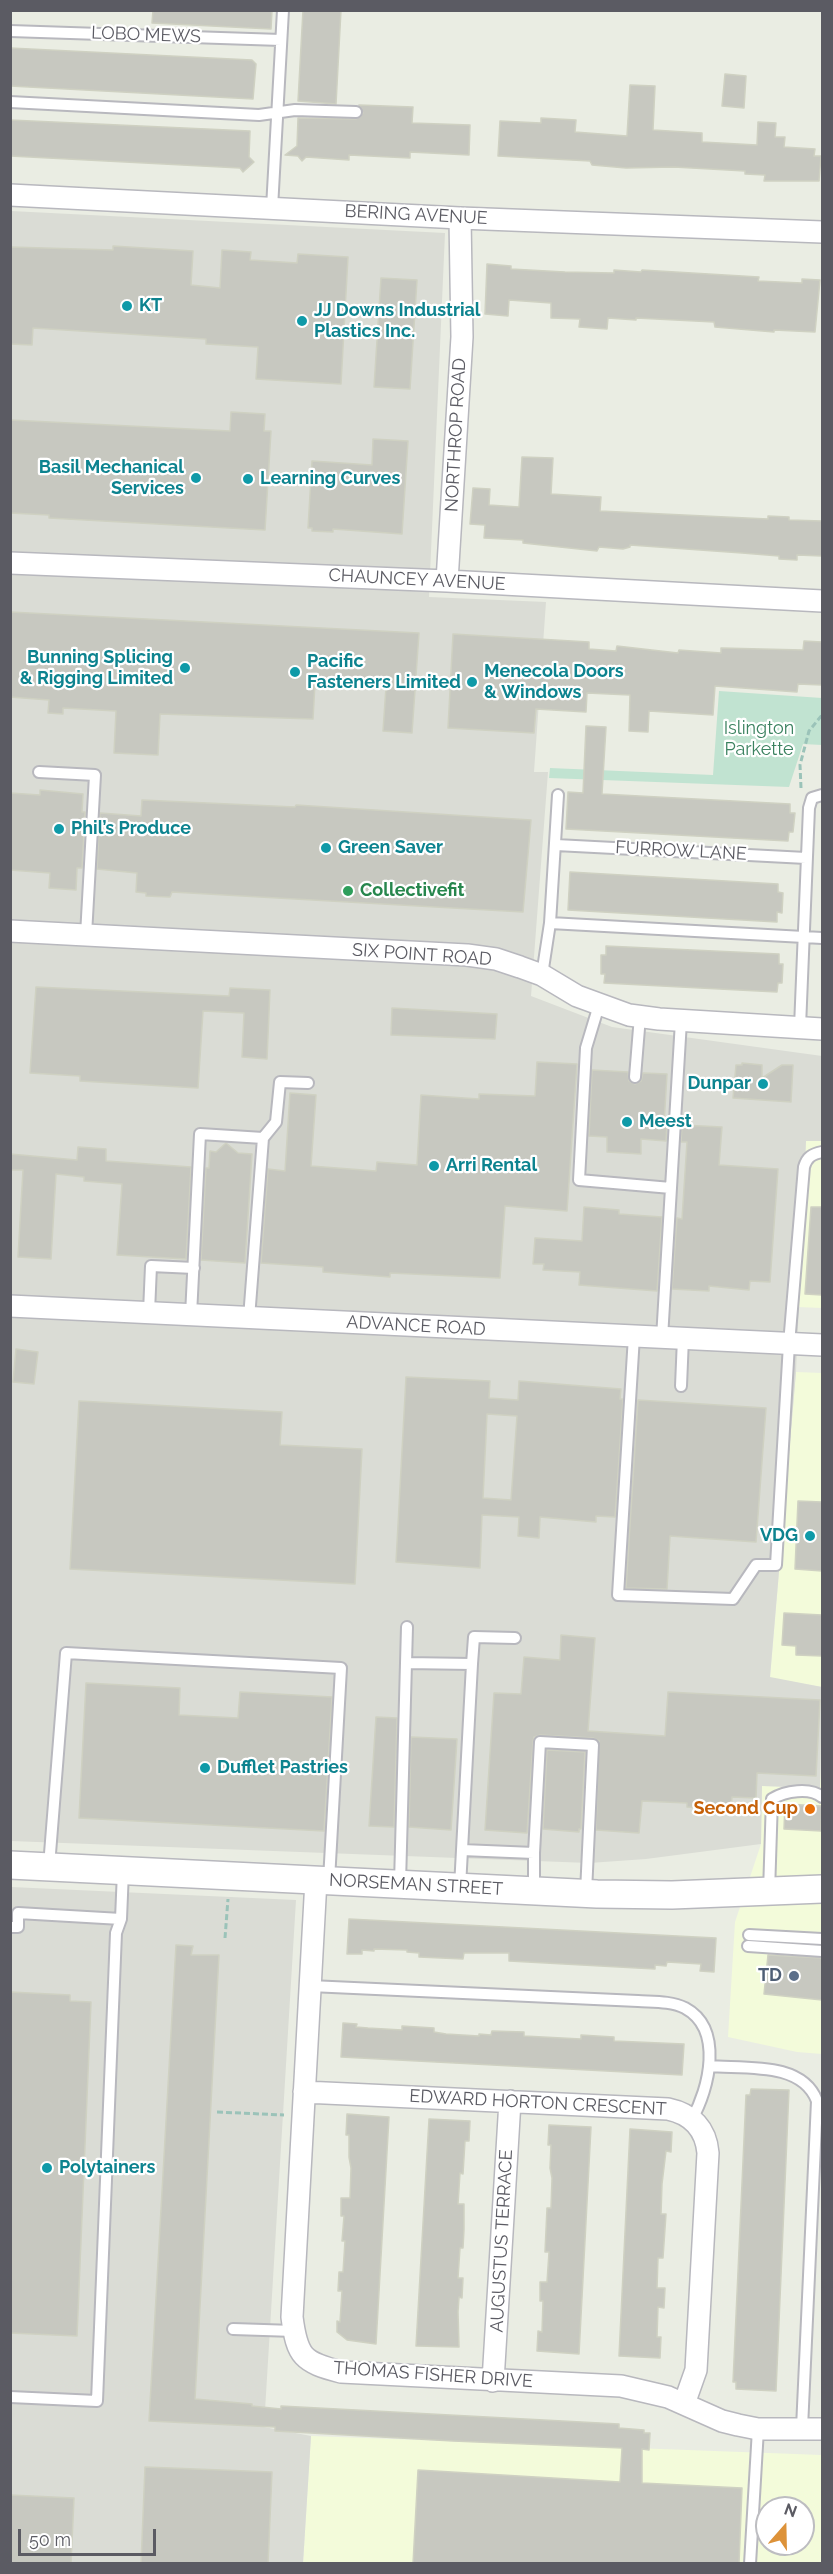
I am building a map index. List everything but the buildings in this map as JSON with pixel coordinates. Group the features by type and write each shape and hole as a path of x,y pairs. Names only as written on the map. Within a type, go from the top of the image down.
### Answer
{"street":[{"name":"BERING AVENUE","path":"10,195 460,218 822,232"},
{"name":"NORTHROP ROAD","path":"447,581 462,337 460,218"},
{"name":"CHAUNCEY AVENUE","path":"10,563 447,581 822,601"},
{"name":"SIX POINT ROAD","path":"10,931 467,955 496,959 542,975 577,996 599,1005 640,1016 681,1021 822,1029"},
{"name":"ADVANCE ROAD","path":"10,1306 822,1345"},
{"name":"NORSEMAN STREET","path":"10,1865 585,1894 672,1895 822,1889"},
{"name":"THOMAS FISHER DRIVE","path":"322,1880 310,1986 292,2317 301,2353 313,2364 341,2372 621,2386 668,2397 722,2421 758,2429 812,2429"},
{"name":"EDWARD HORTON CRESCENT","path":"304,2091 668,2109 692,2119 707,2139 708,2153 696,2370 684,2404"},
{"name":"AUGUSTUS TERRACE","path":"494,2381 510,2101"}],"lane":[{"path":"272,208 283,10"},
{"name":"LOBO MEWS","path":"10,31 282,40"},
{"path":"10,102 259,114 295,110 356,112"},
{"path":"39,772 95,775 86,935"},
{"path":"542,975 550,923 558,795"},
{"path":"800,1028 809,808 817,797"},
{"name":"FURROW LANE","path":"556,845 806,858"},
{"path":"550,923 822,938"},
{"path":"599,1005 586,1048 579,1180 671,1188"},
{"path":"635,1077 640,1016"},
{"path":"662,1338 681,1021"},
{"path":"249,1317 263,1138 276,1122 280,1082 309,1083"},
{"path":"191,1315 200,1134 263,1138"},
{"path":"634,1336 618,1595 733,1599 756,1564 776,1565 789,1344 804,1167 807,1159 822,1152"},
{"path":"150,1312 151,1266 194,1268"},
{"path":"681,1386 683,1338"},
{"path":"400,1884 407,1627"},
{"path":"460,1888 474,1637 515,1638"},
{"path":"49,1867 66,1653 90,1654 340,1668 322,1880"},
{"path":"406,1663 472,1664"},
{"path":"534,1891 540,1742 593,1745 585,1894"},
{"path":"769,1892 772,1799 783,1792 817,1792 822,1797"},
{"path":"462,1850 534,1853"},
{"path":"10,2397 97,2401 116,1933 121,1919 123,1870"},
{"path":"10,1927 18,1927 18,1913 121,1919"},
{"path":"822,1939 748,1941 822,1951"},
{"path":"310,1986 673,2004 684,2008 700,2022 708,2040 709,2066 704,2096 692,2119"},
{"path":"709,2066 766,2070 794,2075 809,2086 817,2101 812,2429"},
{"path":"233,2329 294,2331"},
{"path":"750,2564 758,2429"}],"path":[{"path":"817,797 800,787 800,765 809,731 822,715"},
{"path":"225,1938 228,1899"},
{"path":"217,2112 290,2116"}],"shaded area":[{"path":"11,211 445,233 429,597 546,602 534,772 548,772 531,996 612,1027 822,1056 821,1141 806,1141 796,1372 770,1677 822,1687 820,1788 762,1786 761,1844 646,1859 589,1863 11,1841"},
{"path":"822,1071 822,1308 797,1307 806,1140 821,1141"},
{"path":"796,1372 822,1373 822,1687 770,1678"},
{"path":"822,1753 822,2054 797,2052 728,2037 735,1922 761,1844 762,1786 820,1788"},
{"path":"11,1887 296,1900 264,2427 311,2436 303,2563 11,2564"},
{"path":"311,2436 822,2455 822,2563 303,2564"}],"green space":[{"name":"Islington Parkette","path":"719,691 822,698 822,745 803,744 789,787 549,778 550,768 713,775"}],"place":[{"name":"KT","path":"127,306"},
{"name":"JJ Downs Industrial Plastics Inc.","path":"302,321"},
{"name":"Basil Mechanical Services","path":"196,478"},
{"name":"Learning Curves","path":"248,479"},
{"name":"Bunning Splicing & Rigging Limited","path":"185,668"},
{"name":"Pacific Fasteners Limited","path":"295,672"},
{"name":"Menecola Doors & Windows","path":"472,682"},
{"name":"Phil’s Produce","path":"59,829"},
{"name":"Green Saver","path":"326,848"},
{"name":"Collectivefit","path":"348,891"},
{"name":"Dunpar","path":"763,1084"},
{"name":"Meest","path":"627,1122"},
{"name":"Arri Rental","path":"434,1166"},
{"name":"VDG","path":"810,1536"},
{"name":"Dufflet Pastries","path":"205,1768"},
{"name":"Second Cup","path":"810,1809"},
{"name":"TD","path":"794,1976"},
{"name":"Polytainers","path":"47,2168"}]}
